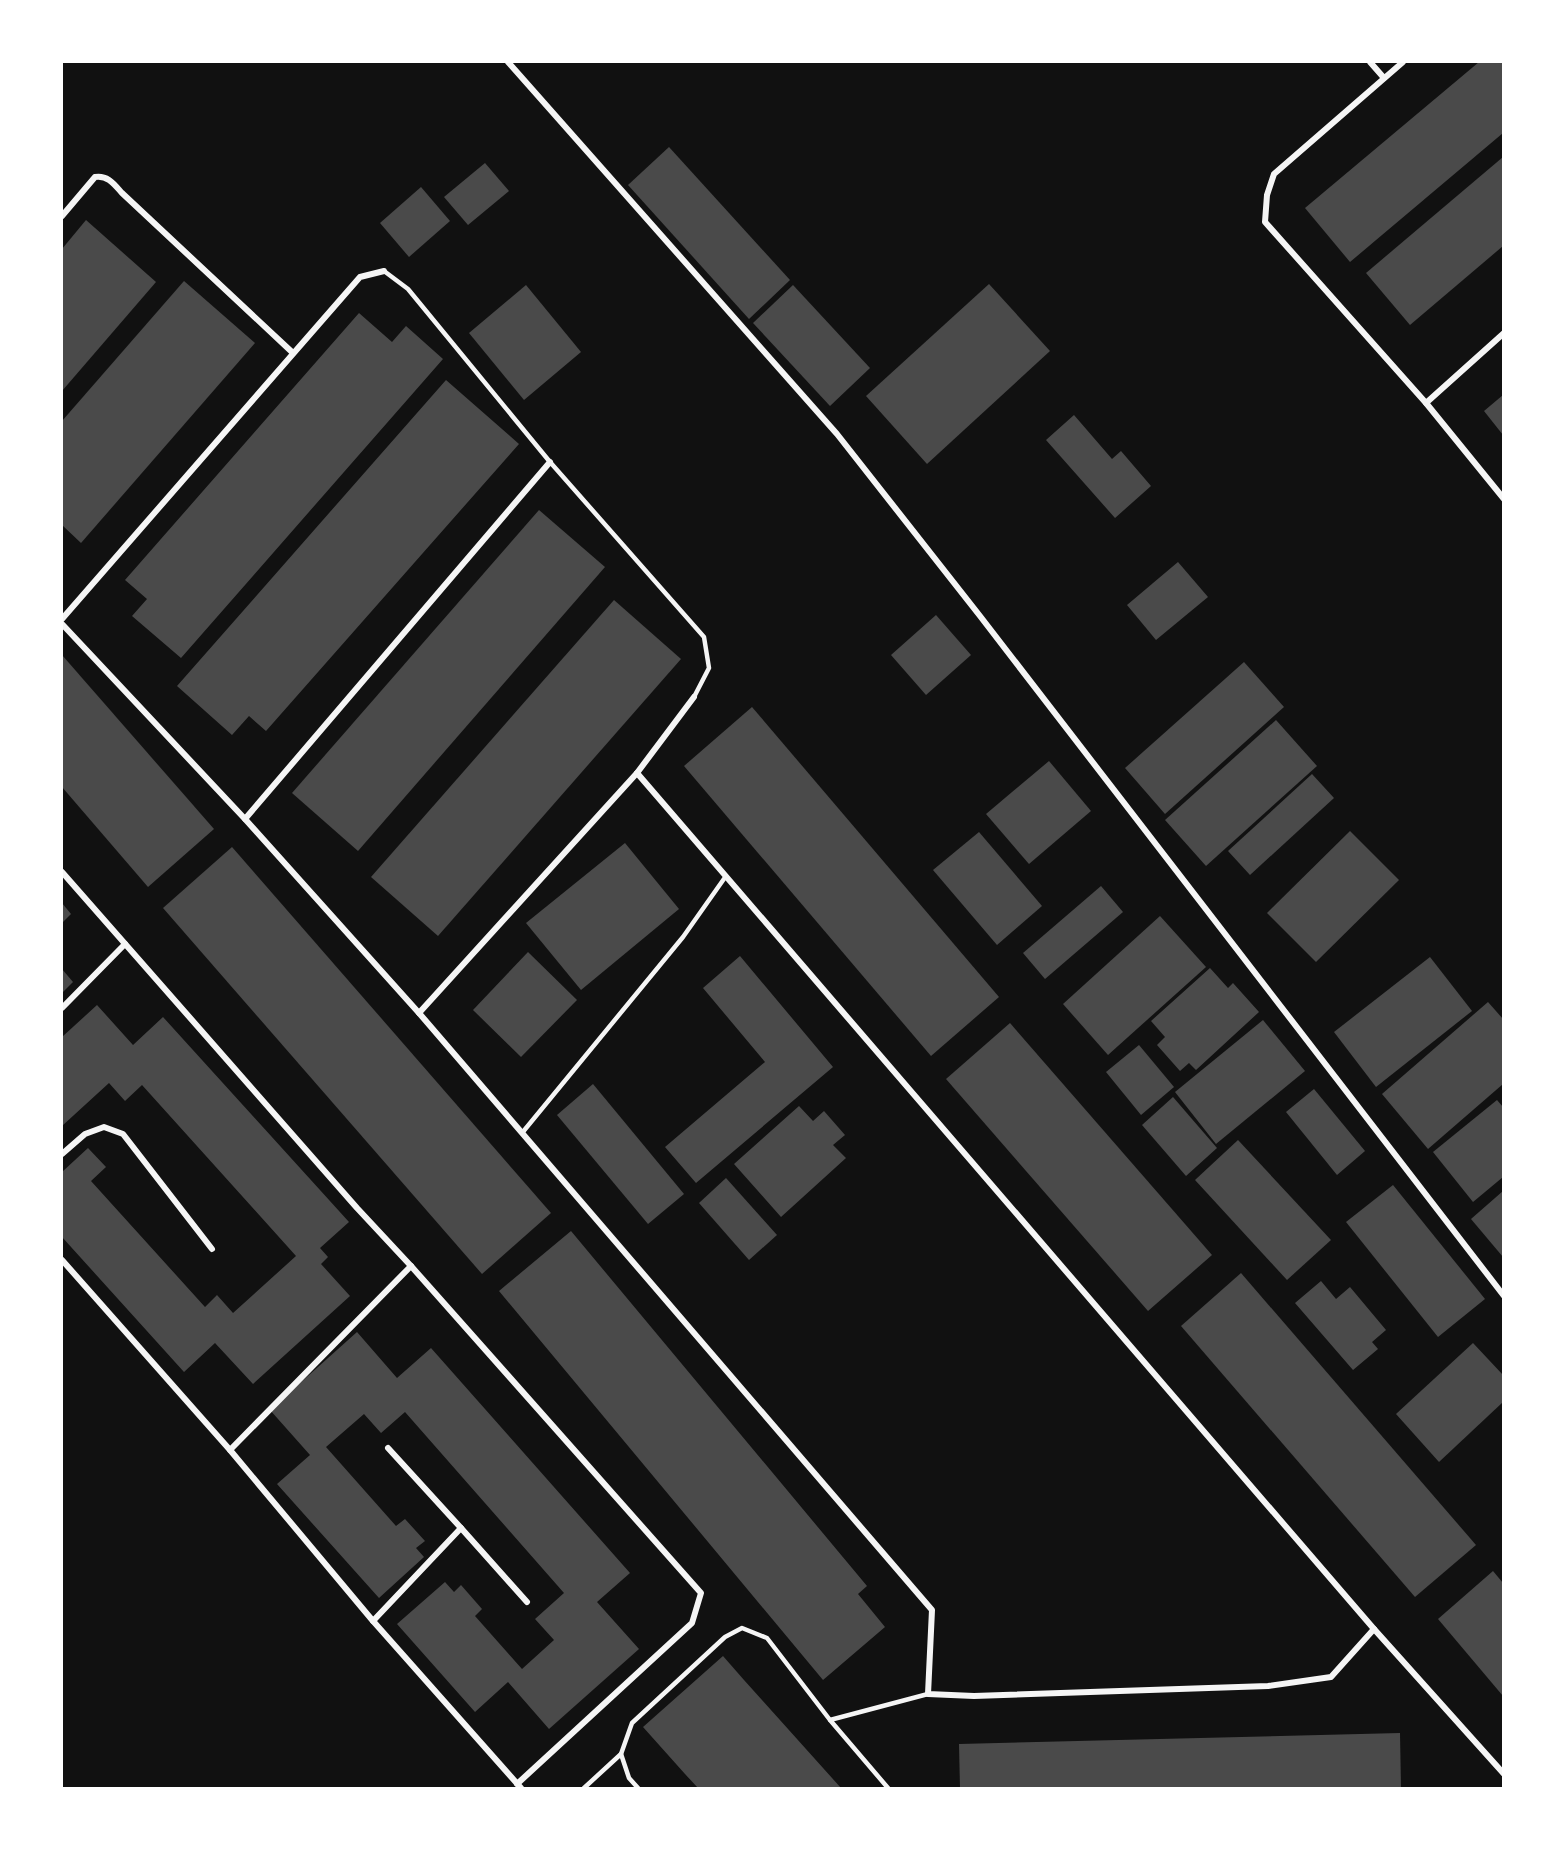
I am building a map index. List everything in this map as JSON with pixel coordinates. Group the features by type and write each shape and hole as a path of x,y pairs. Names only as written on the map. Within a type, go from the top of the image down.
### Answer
{"street":[{"path":"508,62 837,434 980,616 1503,1296"},
{"path":"1370,62 1384,78"},
{"path":"1403,62 1274,174 1267,195 1265,222 1426,403 1503,499"},
{"path":"62,216 95,177 103,177 112,181 122,193 293,352"},
{"path":"62,619 360,277 384,271"},
{"path":"1426,403 1503,333"},
{"path":"244,819 550,462"},
{"path":"62,624 244,819 419,1013 932,1610 928,1694 974,1696 1268,1686 1331,1677 1374,1629"},
{"path":"419,1013 638,773 694,697"},
{"path":"638,773 1374,1629 1503,1774"},
{"path":"62,872 357,1208 701,1593 692,1623 519,1786 373,1621 230,1450 62,1260"},
{"path":"62,1008 125,944"},
{"path":"62,1154 86,1134 104,1127 123,1134 212,1249"},
{"path":"230,1450 411,1266"},
{"path":"388,1448 527,1602"},
{"path":"373,1621 461,1528"}],"lane":[{"path":"384,271 408,289 550,462 704,637 709,668 694,697"},
{"path":"522,1133 683,937 726,876"},
{"path":"584,1788 621,1754 632,1723 725,1637 742,1628 767,1638 830,1720 888,1788"},
{"path":"830,1720 928,1694"},
{"path":"621,1754 629,1778 638,1788"}],"building":[{"path":"1479,62 1503,62 1503,133 1350,262 1305,208"},
{"path":"669,147 790,280 749,319 628,185"},
{"path":"1503,157 1503,246 1410,325 1366,273"},
{"path":"485,163 509,191 468,225 444,197"},
{"path":"421,187 450,221 409,257 380,223"},
{"path":"86,220 156,282 62,391 62,249"},
{"path":"184,281 255,343 81,543 62,525 62,421"},
{"path":"989,284 1050,351 927,464 866,396"},
{"path":"526,285 581,352 524,400 469,333"},
{"path":"793,285 870,368 830,406 753,323"},
{"path":"359,313 392,342 406,326 443,359 181,658 132,616 147,599 125,580"},
{"path":"446,380 519,444 266,731 249,716 232,735 177,686"},
{"path":"1503,395 1503,435 1484,411"},
{"path":"1074,415 1112,459 1121,451 1151,486 1115,518 1046,440"},
{"path":"539,510 605,567 358,851 292,793"},
{"path":"1178,562 1208,597 1156,640 1127,605"},
{"path":"614,600 681,659 438,936 371,877"},
{"path":"936,615 971,655 926,695 891,655"},
{"path":"62,655 214,829 148,887 62,787"},
{"path":"1244,662 1284,707 1165,814 1125,768"},
{"path":"752,707 999,997 931,1056 684,766"},
{"path":"1276,720 1317,766 1206,866 1165,820"},
{"path":"1049,761 1091,811 1029,864 986,814"},
{"path":"1312,774 1334,798 1250,875 1228,851"},
{"path":"1350,831 1399,880 1316,962 1267,913"},
{"path":"979,832 1042,906 997,945 933,870"},
{"path":"625,843 679,909 581,990 526,923"},
{"path":"232,847 551,1213 482,1274 163,908"},
{"path":"1101,886 1123,912 1045,979 1023,953"},
{"path":"62,903 71,914 62,923"},
{"path":"1160,916 1206,967 1108,1055 1063,1004"},
{"path":"528,952 577,1000 521,1057 473,1010"},
{"path":"740,956 833,1067 696,1183 665,1147 765,1062 703,988"},
{"path":"1430,957 1472,1011 1376,1087 1334,1032"},
{"path":"1210,968 1228,988 1233,983 1259,1012 1196,1070 1189,1063 1180,1071 1157,1045 1165,1037 1151,1021"},
{"path":"62,969 73,982 62,993"},
{"path":"1488,1002 1503,1019 1503,1084 1428,1149 1382,1094"},
{"path":"97,1005 133,1045 163,1017 349,1222 320,1248 328,1257 321,1264 350,1296 253,1384 215,1343 184,1372 62,1237 62,1172 88,1148 106,1167 91,1181 205,1307 217,1295 233,1313 296,1256 142,1085 125,1101 109,1083 62,1126 62,1037"},
{"path":"1263,1020 1305,1071 1216,1144 1175,1092"},
{"path":"1010,1023 1212,1255 1148,1311 946,1079"},
{"path":"1139,1045 1174,1087 1141,1115 1106,1072"},
{"path":"593,1084 684,1194 648,1224 557,1115"},
{"path":"1314,1089 1365,1151 1337,1175 1286,1112"},
{"path":"1173,1097 1217,1148 1186,1176 1142,1125"},
{"path":"1497,1100 1503,1107 1503,1177 1473,1202 1433,1152"},
{"path":"799,1106 813,1121 824,1111 845,1135 833,1145 846,1158 781,1217 734,1164"},
{"path":"1238,1140 1331,1240 1287,1280 1195,1180"},
{"path":"726,1178 777,1235 749,1260 699,1203"},
{"path":"1393,1185 1485,1299 1438,1337 1346,1222"},
{"path":"1503,1191 1503,1257 1471,1219"},
{"path":"571,1231 867,1586 858,1594 885,1627 823,1680 499,1291"},
{"path":"1241,1273 1476,1545 1415,1597 1181,1326"},
{"path":"1321,1281 1336,1299 1350,1287 1386,1330 1372,1342 1378,1349 1353,1370 1295,1303"},
{"path":"357,1332 397,1378 431,1348 630,1573 597,1602 639,1649 549,1729 508,1682 475,1712 397,1624 445,1582 454,1592 461,1585 482,1609 475,1616 522,1669 554,1640 535,1619 564,1593 405,1412 381,1433 364,1414 326,1447 396,1526 405,1519 425,1541 416,1548 424,1557 379,1598 277,1484 310,1455 270,1410"},
{"path":"1473,1343 1503,1375 1503,1402 1439,1462 1396,1414"},
{"path":"1493,1571 1503,1583 1503,1696 1438,1619"},
{"path":"723,1656 841,1788 698,1788 685,1774 643,1727"},
{"path":"1400,1733 1401,1788 960,1788 959,1744"}]}
